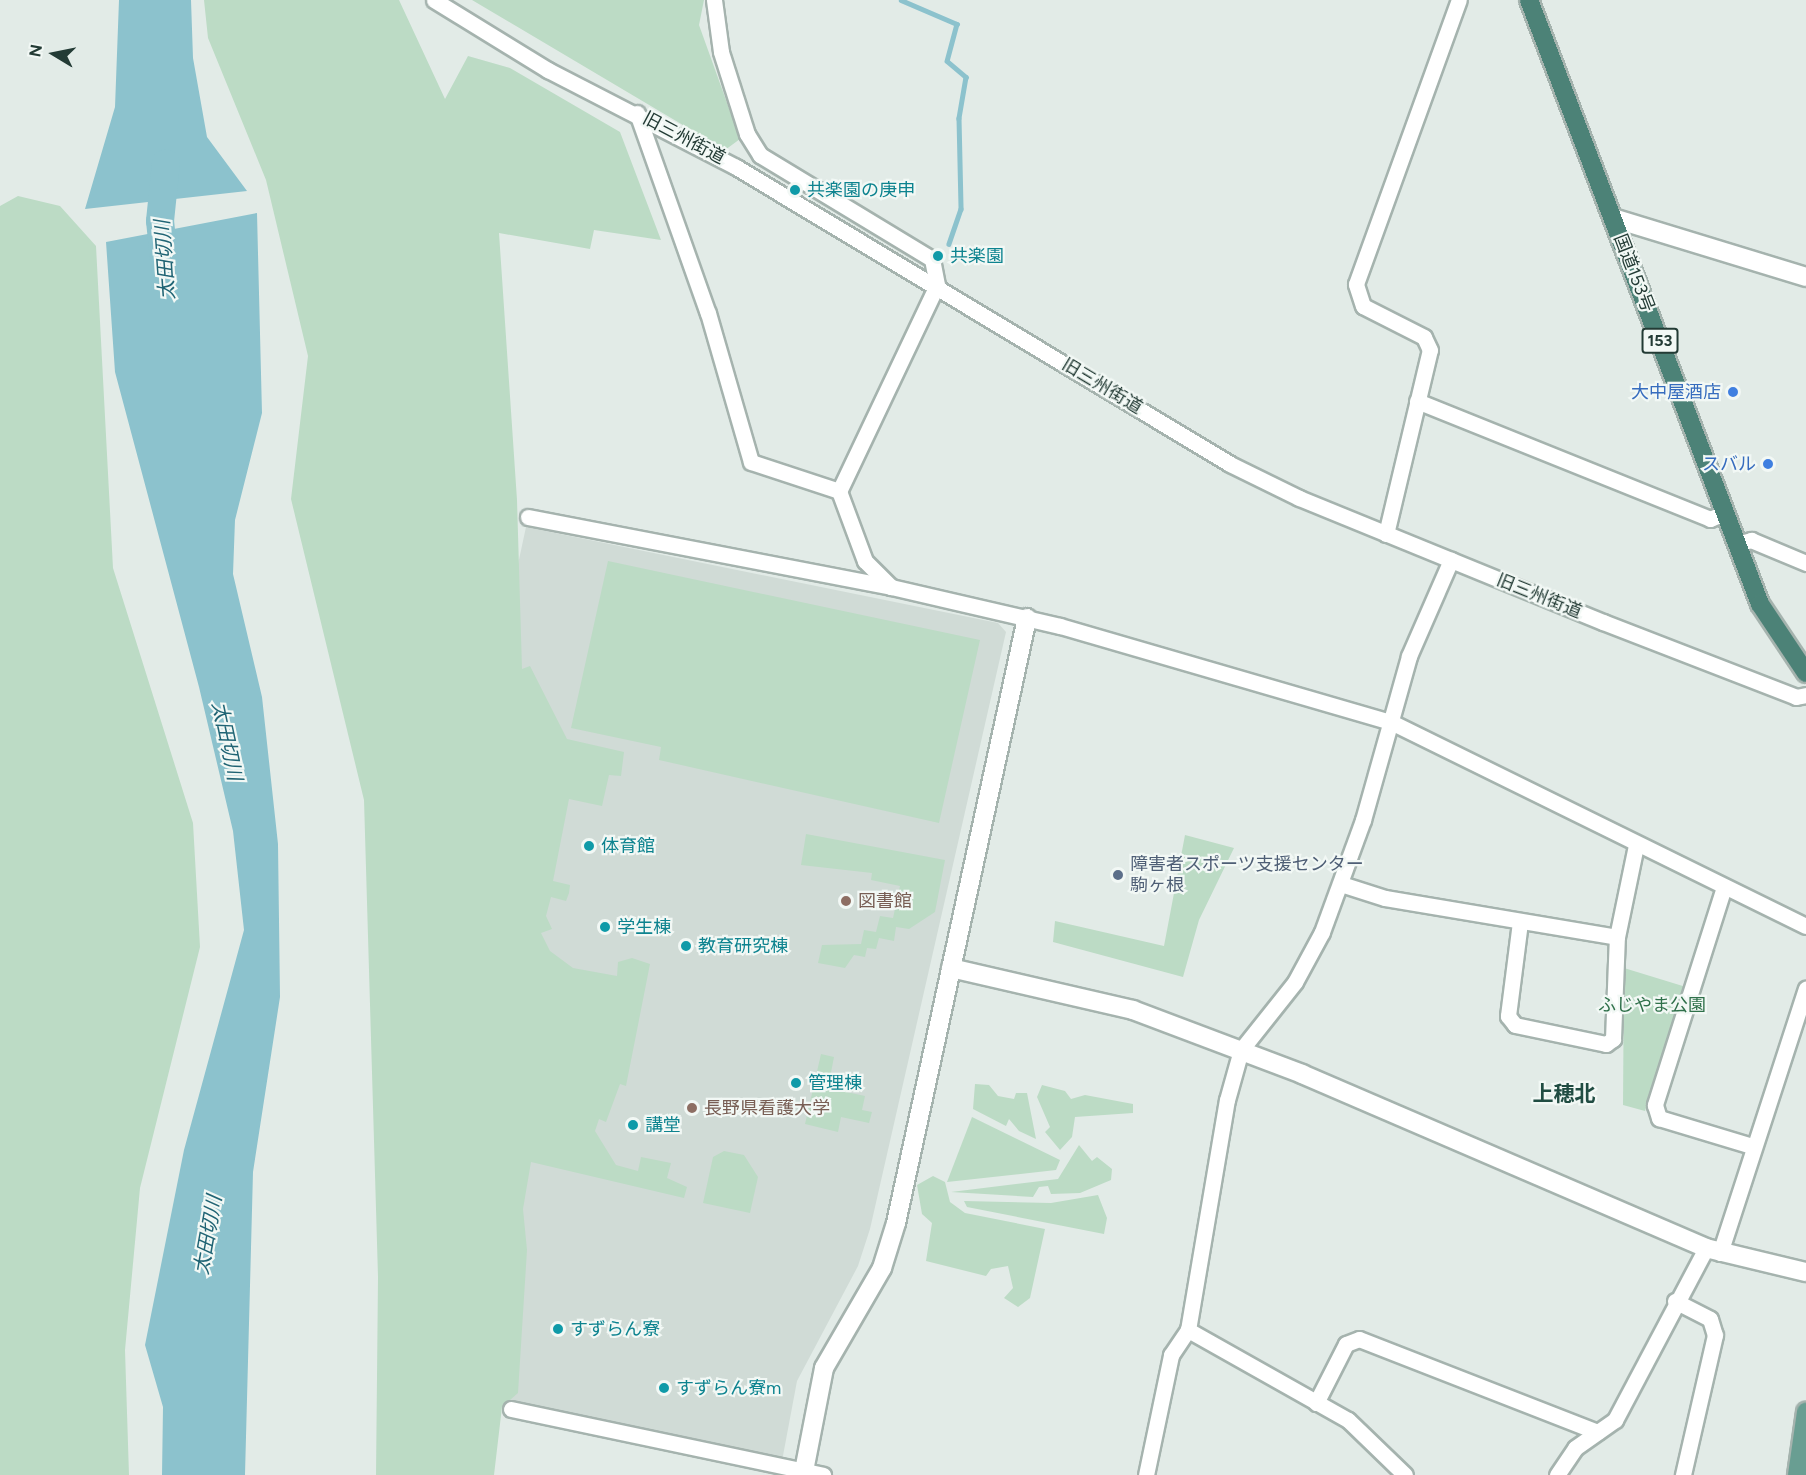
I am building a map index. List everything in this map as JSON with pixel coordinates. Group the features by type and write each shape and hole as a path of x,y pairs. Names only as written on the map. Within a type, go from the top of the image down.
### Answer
{"highway":[{"name":"国道153号","path":"1529,0 1760,604 1806,673"}],"main road":[{"path":"1797,1475 1806,1412"}],"street":[{"name":"旧三州街道","path":"434,0 548,70 638,113 937,285 1230,464 1386,534 1796,697 1806,695"},
{"path":"714,0 721,52 747,134 760,155 932,259 937,285 839,491 865,561 891,587"},
{"path":"1386,534 1430,350 1424,337 1363,306 1356,284 1459,0"},
{"path":"638,113 708,313 751,462 839,491"},
{"path":"1612,218 1806,277"},
{"path":"1417,401 1710,519 1724,513"},
{"path":"528,517 891,587 1027,618 1393,723 1636,845 1806,926"},
{"path":"1737,544 1751,540 1806,563"},
{"path":"1146,1475 1171,1355 1188,1330 1227,1100 1240,1050 1295,982 1341,884 1393,723 1409,656 1451,560"},
{"path":"803,1473 824,1368 882,1268 896,1223 1027,618"},
{"path":"1520,922 1508,1016 1515,1025 1606,1044 1613,1039 1617,937 1636,845"},
{"path":"1341,884 1385,898 1617,937"},
{"path":"1724,887 1655,1105 1659,1118 1752,1146"},
{"path":"951,968 1133,1010 1240,1050 1713,1250 1806,1272"},
{"path":"1557,1475 1575,1448 1615,1420 1675,1301 1713,1250 1752,1146 1806,989"},
{"path":"1675,1301 1710,1319 1715,1335 1683,1475"},
{"path":"1188,1330 1348,1420 1404,1475"},
{"path":"1316,1403 1346,1344 1359,1339 1598,1432"},
{"path":"511,1409 803,1473 823,1475"}],"shaded area":[{"name":"長野県看護大学","path":"526,527 998,623 1006,632 870,1229 858,1266 797,1381 782,1461 484,1399 503,634"}],"green space":[{"path":"204,0 399,0 445,99 468,56 510,68 620,132 661,240 594,230 590,249 499,233 517,500 522,669 530,666 567,739 624,752 621,776 609,775 602,806 569,799 553,881 570,885 569,893 566,901 551,897 546,916 552,929 541,933 550,951 573,968 617,976 618,962 632,958 650,964 626,1086 620,1084 606,1122 599,1119 595,1131 616,1165 638,1171 641,1157 671,1163 667,1178 687,1187 684,1198 531,1162 523,1209 527,1250 518,1393 502,1407 494,1475 376,1475 378,1277 364,800 291,499 308,356 266,180 208,38"},
{"path":"472,0 704,0 699,25 740,139 725,150"},
{"path":"18,196 60,206 96,246 113,568 193,823 200,947 140,1188 125,1350 129,1475 0,1475 0,206"},
{"path":"608,561 980,640 939,823 659,760 661,747 571,728"},
{"path":"806,834 945,860 935,912 909,929 896,927 894,941 879,938 876,949 867,948 865,957 854,955 845,968 818,963 822,945 861,944 864,930 876,932 880,916 893,918 900,886 871,880 872,873 801,865"},
{"path":"1185,835 1234,848 1199,920 1183,977 1053,942 1055,921 1164,946"},
{"name":"ふじやま公園","path":"1624,968 1686,987 1645,1111 1623,1105"},
{"path":"821,1054 834,1057 828,1088 865,1096 862,1110 872,1112 869,1123 841,1117 838,1132 805,1124"},
{"path":"975,1084 989,1085 998,1096 1014,1099 1016,1093 1027,1093 1036,1139 1019,1131 1009,1119 1006,1126 973,1109"},
{"path":"1042,1085 1065,1091 1071,1099 1085,1095 1133,1104 1133,1113 1075,1117 1072,1137 1060,1150 1045,1132 1050,1127 1037,1097"},
{"path":"972,1117 1060,1160 1056,1170 947,1182"},
{"path":"1079,1145 1092,1161 1097,1157 1112,1169 1111,1180 1080,1193 1051,1194 1048,1186 1039,1187 1033,1197 951,1192 1058,1179"},
{"path":"724,1151 744,1155 758,1177 750,1213 703,1203 713,1157"},
{"path":"933,1176 945,1182 950,1202 965,1213 1045,1229 1030,1298 1018,1307 1004,1298 1013,1288 1008,1266 991,1269 986,1276 926,1261 932,1223 922,1214 917,1185"},
{"path":"1098,1195 1107,1218 1104,1234 967,1207 964,1201 1051,1203"}],"water":[{"path":"119,0 191,0 193,58 207,137 247,191 85,209 115,107"},
{"path":"257,213 262,413 235,520 233,574 262,697 278,844 280,997 253,1172 245,1475 162,1475 163,1407 145,1345 184,1150 244,930 233,831 199,687 115,372 106,242"}],"waterway":[{"path":"901,0 957,24 947,61 966,77 959,118 961,209 949,244"},
{"name":"太田切川","path":"165,269 160,221 166,163"}],"place":[{"name":"共楽園の庚申","path":"795,190"},
{"name":"共楽園","path":"938,256"},
{"name":"大中屋酒店","path":"1733,392"},
{"name":"スバル","path":"1768,464"},
{"name":"体育館","path":"589,846"},
{"name":"障害者スポーツ支援センター 駒ヶ根","path":"1118,875"},
{"name":"図書館","path":"846,901"},
{"name":"学生棟","path":"605,927"},
{"name":"教育研究棟","path":"686,946"},
{"name":"管理棟","path":"796,1083"},
{"name":"長野県看護大学","path":"692,1108"},
{"name":"講堂","path":"633,1125"},
{"name":"すずらん寮","path":"558,1329"},
{"name":"すずらん寮m","path":"664,1388"}],"district":[{"name":"上穂北","path":"1564,1094"}]}
